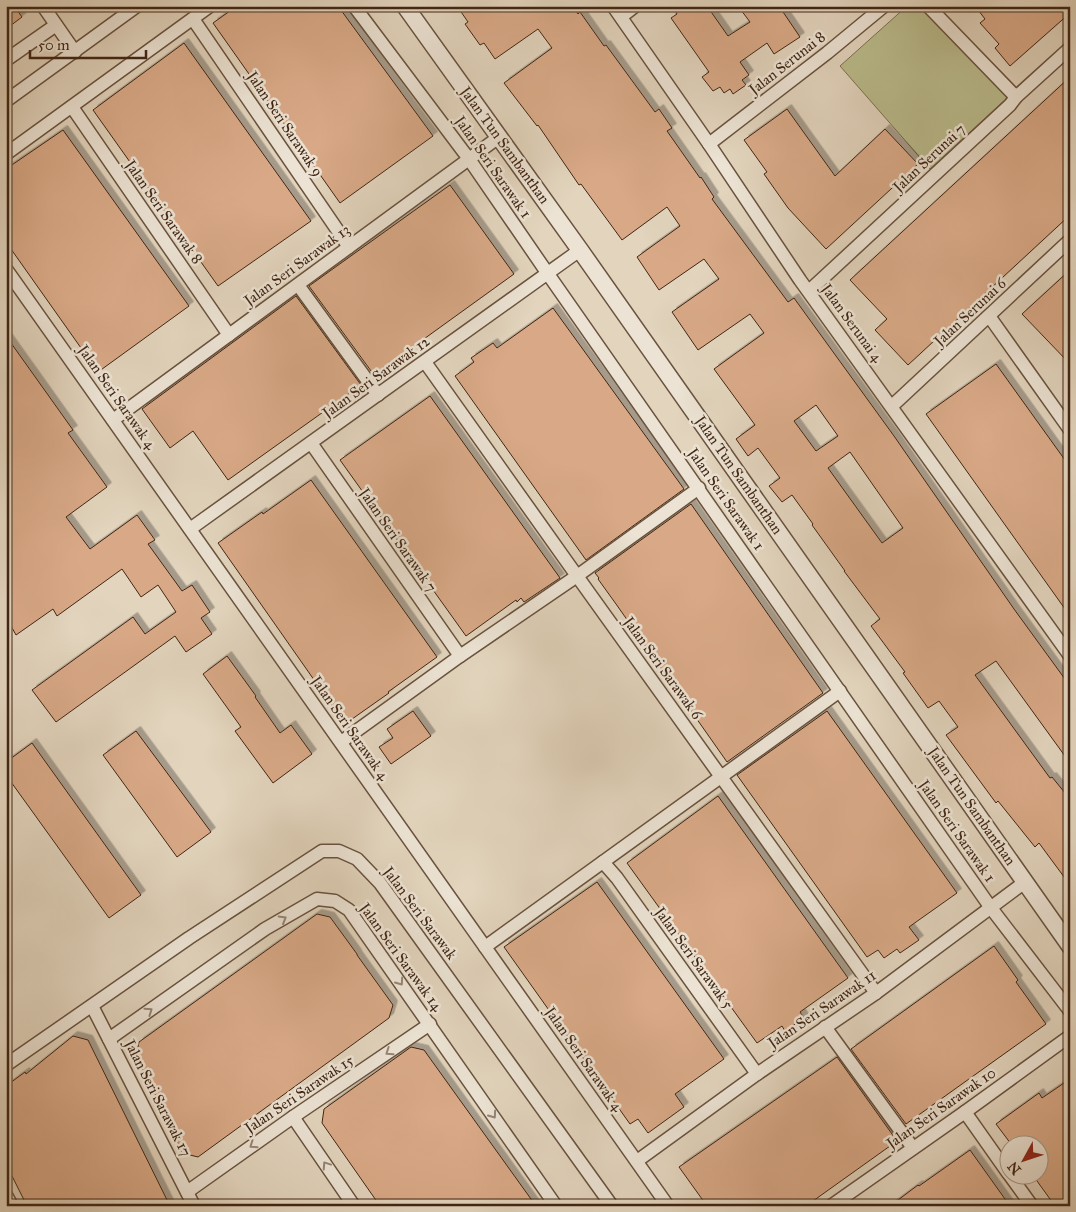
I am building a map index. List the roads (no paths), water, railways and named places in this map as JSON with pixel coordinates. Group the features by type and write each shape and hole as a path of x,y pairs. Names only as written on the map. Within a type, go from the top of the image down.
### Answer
{"street":[{"path":"43,6 75,52"},
{"path":"6,101 137,6"},
{"path":"6,154 72,108 210,6"},
{"name":"Jalan Seri Sarawak 1","path":"354,6 469,159 991,908 1070,1011"},
{"name":"Jalan Tun Sambanthan","path":"405,6 580,250 1070,946"},
{"name":"Jalan Serunai 4","path":"613,6 709,144 800,280 810,291 1070,656"},
{"path":"621,17 635,6"},
{"name":"Jalan Serunai 8","path":"709,144 827,53 884,6"},
{"path":"928,6 1016,97"},
{"name":"Jalan Seri Sarawak 9","path":"193,19 349,247"},
{"path":"6,60 56,25"},
{"name":"Jalan Serunai 7","path":"810,291 1070,48"},
{"name":"Jalan Seri Sarawak 8","path":"72,108 230,335"},
{"name":"Jalan Seri Sarawak 13","path":"113,420 499,137"},
{"name":"Jalan Serunai 6","path":"892,406 1070,240"},
{"name":"Jalan Seri Sarawak 12","path":"190,529 580,250"},
{"name":"Jalan Seri Sarawak 4","path":"6,269 668,1206"},
{"path":"298,285 378,395"},
{"path":"989,316 1067,421"},
{"name":"Jalan Seri Sarawak 6","path":"425,362 876,992"},
{"name":"Jalan Seri Sarawak 7","path":"311,443 460,656"},
{"path":"341,742 699,488"},
{"path":"485,947 840,691"},
{"name":"Jalan Seri Sarawak","path":"6,1064 189,938 322,851 339,851 357,859 380,883 612,1206"},
{"name":"Jalan Seri Sarawak 5","path":"603,862 617,878 757,1074"},
{"name":"Jalan Seri Sarawak 11","path":"637,1161 757,1074 876,992 1026,882"},
{"name":"Jalan Seri Sarawak 14","path":"109,1039 265,930 317,899 335,901 349,910 556,1206"},
{"name":"Jalan Seri Sarawak 17","path":"92,1006 194,1206"},
{"name":"Jalan Seri Sarawak 15","path":"186,1192 430,1024"},
{"path":"825,1027 913,1148"},
{"name":"Jalan Seri Sarawak 10","path":"839,1203 1070,1036"},
{"path":"965,1112 998,1158"},
{"path":"293,1117 354,1206"},
{"path":"1016,1184 1032,1206"},
{"path":"6,1195 12,1206"}]}
